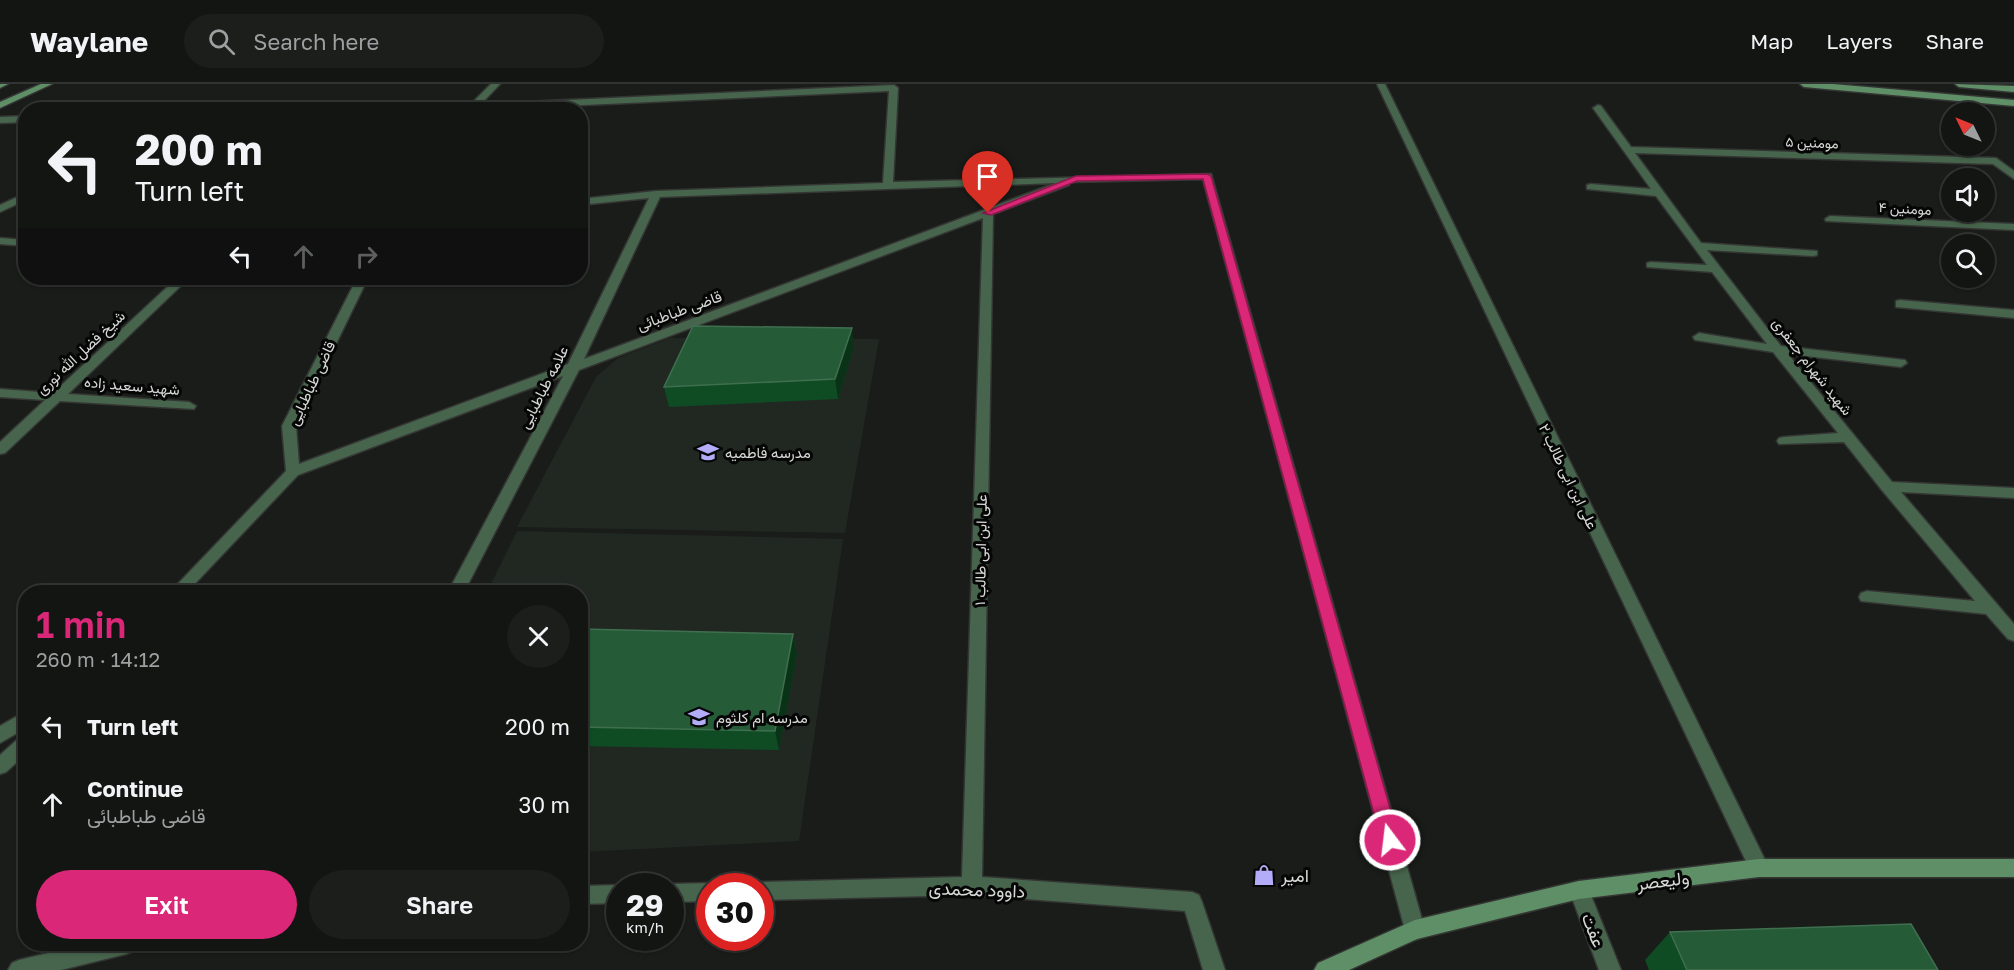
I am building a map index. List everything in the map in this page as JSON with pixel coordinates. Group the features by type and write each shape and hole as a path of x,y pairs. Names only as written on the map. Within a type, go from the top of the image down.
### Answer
{"main road":[{"path":"0,105 48,84"},
{"path":"1804,84 2014,103"},
{"path":"1959,84 2014,89"},
{"name":"ولیعصر","path":"1325,970 1415,930 1579,890 1759,868 2014,868"}],"street":[{"path":"478,102 496,84"},
{"name":"علی ابن ابی طالب ۲","path":"1381,84 1759,868"},
{"path":"588,103 894,88 888,186"},
{"name":"شهید شهرام جعفری","path":"1598,108 1697,246 1847,437 2014,635"},
{"path":"0,120 18,119"},
{"name":"۵ مومنین","path":"1627,150 1996,161 2014,176"},
{"path":"588,201 656,194 1207,176 1415,930"},
{"name":"قاضی طباطبائی","path":"293,472 1076,179"},
{"path":"1591,187 1659,193"},
{"name":"علامه طباطبایی","path":"460,585 573,368 656,194"},
{"path":"0,209 18,200"},
{"name":"علی ابن ابی طالب ۱","path":"972,886 988,213"},
{"name":"مومنین ۴","path":"1830,219 2014,227"},
{"path":"0,241 18,242"},
{"path":"1697,246 1813,253"},
{"path":"1651,265 1715,269"},
{"name":"شیخ فضل الله نوری","path":"0,450 176,285"},
{"name":"قاضی طباطبایی","path":"293,472 289,426 359,285"},
{"path":"1900,304 2014,314"},
{"path":"1699,337 1778,349 1901,363"},
{"name":"شهید سعید زاده","path":"0,393 58,395 189,406"},
{"path":"1784,441 1847,437"},
{"path":"185,585 293,472"},
{"path":"1886,486 2014,493"},
{"path":"1867,597 1991,608"},
{"path":"0,736 18,724"},
{"path":"0,766 18,749"},
{"name":"داوود محمدی","path":"774,891 972,886 1192,902 1214,970"},
{"name":"عفت","path":"1579,890 1610,970"},
{"path":"588,895 606,894"},
{"path":"19,970 97,951"}],"shaded area":[{"name":"مدرسه فاطمیه","path":"670,338 879,339 845,533 517,527 596,377 618,358"},
{"name":"مدرسه ام کلثوم","path":"517,531 843,539 799,841 588,852 588,585 490,585"}],"building":[{"path":"693,326 852,328 835,379 664,387"},
{"path":"588,629 793,634 775,731 588,727"},
{"path":"1911,924 1938,970 1687,970 1670,932"}],"place":[{"name":"مدرسه فاطمیه","path":"708,452"},
{"name":"مدرسه ام کلثوم","path":"699,717"},
{"name":"امیر","path":"1264,875"}],"route":[{"path":"988,213 1076,179 1207,176 1390,840"}]}
